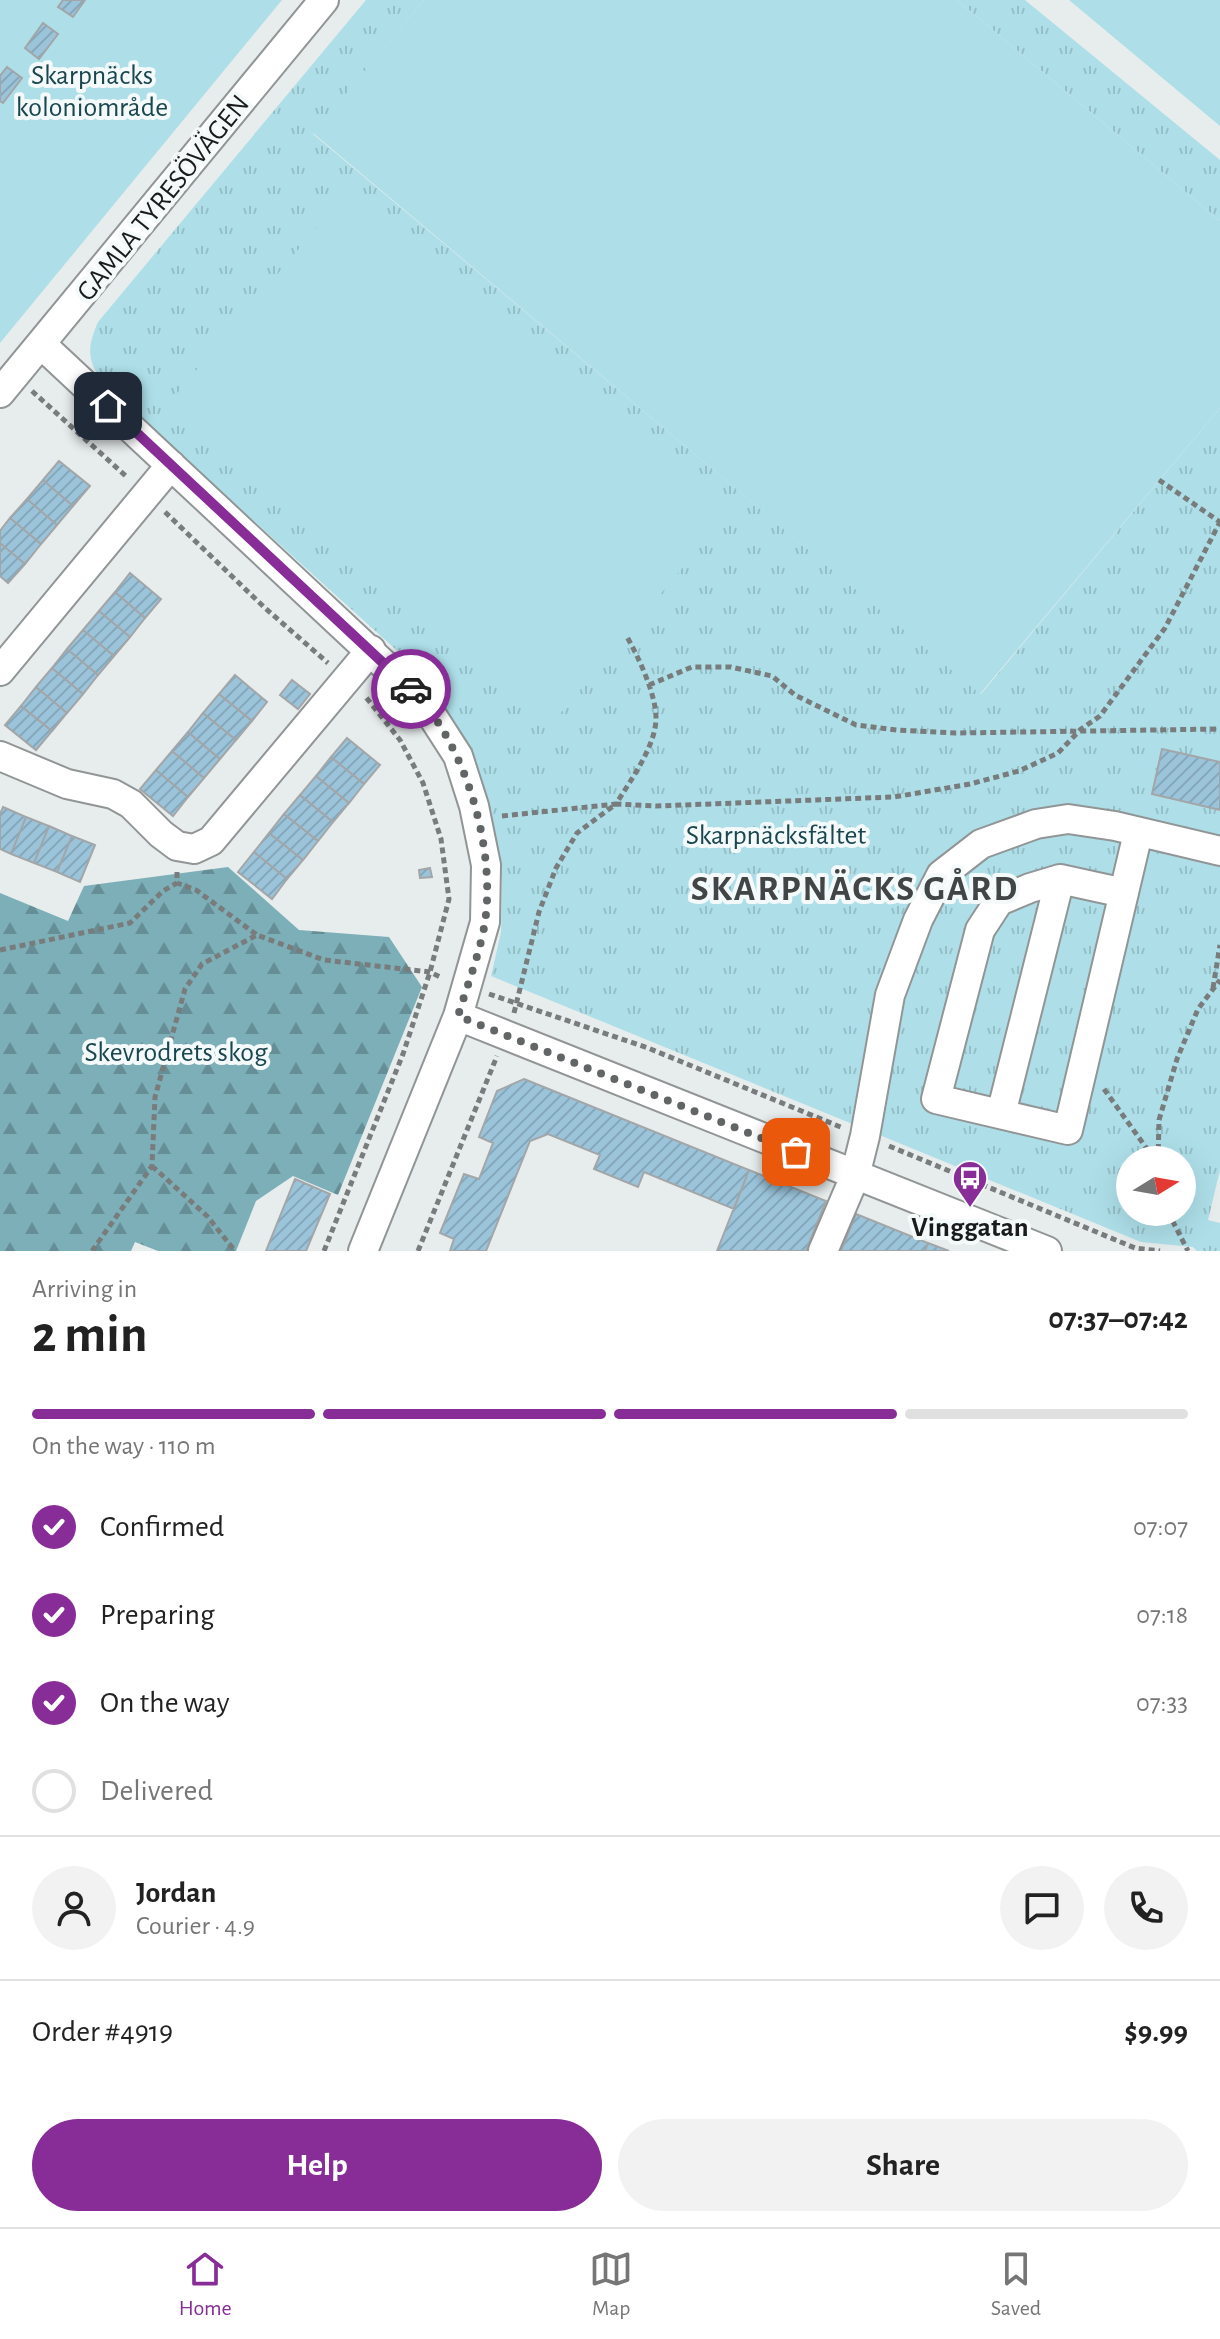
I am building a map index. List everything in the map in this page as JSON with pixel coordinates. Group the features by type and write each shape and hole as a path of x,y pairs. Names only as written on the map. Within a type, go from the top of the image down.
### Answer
{"street":[{"name":"GAMLA TYRESÖVÄGEN","path":"0,393 324,0"},
{"path":"41,344 422,700 458,756 477,818 486,865 485,922 458,1016 363,1251"},
{"path":"0,671 171,465"},
{"path":"0,756 67,784 113,794 131,804 177,846 194,849 211,841 371,650"},
{"path":"823,1251 855,1176 890,995 918,920 941,875 981,844 1036,824 1068,819 1115,826 1220,851"},
{"path":"1124,893 1060,879 999,901 980,930 936,1099 1068,1130 1124,893 1138,833"},
{"path":"1001,1114 1060,879"},
{"path":"458,1016 1047,1251"}],"path":[{"path":"31,391 375,706 400,740 423,783 441,839 449,899 430,972 403,1054 324,1251"},
{"path":"477,818 616,804 656,806 894,797 970,784 1019,771 1058,753 1081,729 1100,716 1165,628 1220,522 1159,480"},
{"path":"418,1251 519,1002 539,912 556,868 577,833 616,804 645,756 656,719 649,685 626,635"},
{"path":"649,685 692,667 731,667 772,676 795,695 856,725 956,733 1220,729"},
{"path":"177,846 177,883"},
{"path":"0,950 130,923 163,891 177,883 196,890 257,935 324,960 430,972 467,988 519,1002 648,1048 1135,1248 1160,1251"},
{"path":"92,1251 152,1166 155,1097 185,989 202,964 257,935"},
{"path":"1213,989 1220,945"},
{"path":"1157,1146 1159,1120 1177,1059 1198,1009 1220,980"},
{"path":"1083,1066 1113,1099 1146,1146"},
{"path":"152,1166 207,1216 235,1251"},
{"path":"1175,1226 1188,1251"}],"green space":[{"name":"Skarpnäcks koloniområde","path":"0,0 282,0 0,343"},
{"name":"Skarpnäcksfältet","path":"366,0 424,0 313,134 981,694 1220,408 1220,1170 1208,1220 1220,1223 1220,1251 1197,1251 1193,1247 1141,1242 491,976 501,932 502,881 479,773 452,718 424,675 108,389 93,364 91,341 98,322"},
{"path":"424,0 957,0 1220,221 1220,408 980,694 313,133"},
{"path":"957,0 1025,0 1220,160 1220,221"},
{"path":"1069,0 1220,0 1220,126"},
{"path":"345,194 726,516 554,721 172,399"},
{"name":"Skevrodrets skog","path":"228,867 299,930 389,937 422,987 338,1195 293,1176 256,1201 236,1251 158,1251 135,1242 131,1251 0,1251 0,893 68,921 84,886"}],"building":[{"path":"63,0 85,0 73,17 58,7"},
{"path":"43,23 58,34 39,59 25,48"},
{"path":"7,67 22,78 3,103 0,101 0,76"},
{"path":"59,461 90,486 73,506 43,480"},
{"path":"43,480 73,506 57,525 27,499"},
{"path":"27,499 57,525 41,544 10,518"},
{"path":"10,518 41,544 25,564 0,543 0,531"},
{"path":"0,543 25,564 8,583 0,576"},
{"path":"130,573 161,599 145,618 115,592"},
{"path":"115,592 145,618 130,637 99,611"},
{"path":"99,611 130,637 114,656 83,630"},
{"path":"83,630 114,656 98,675 67,649"},
{"path":"67,649 98,675 83,694 52,668"},
{"path":"52,668 83,694 67,713 36,687"},
{"path":"235,675 267,702 252,721 219,694"},
{"path":"292,680 310,694 298,709 280,695"},
{"path":"36,687 67,713 52,731 21,706"},
{"path":"219,694 252,721 236,740 203,713"},
{"path":"21,706 52,731 36,750 5,725"},
{"path":"203,713 236,740 220,759 188,732"},
{"path":"188,732 220,759 204,778 172,751"},
{"path":"347,738 380,765 364,784 331,757"},
{"path":"1162,749 1220,762 1220,810 1152,794"},
{"path":"172,751 204,778 188,797 156,770"},
{"path":"331,757 364,784 349,803 316,776"},
{"path":"156,770 188,797 173,816 140,789"},
{"path":"316,776 349,803 333,822 300,795"},
{"path":"300,795 333,822 318,841 284,814"},
{"path":"3,807 26,817 11,854 0,849 0,814"},
{"path":"284,814 318,841 303,860 269,833"},
{"path":"26,817 49,826 34,863 11,854"},
{"path":"49,826 72,836 57,872 34,863"},
{"path":"269,833 303,860 287,879 254,852"},
{"path":"72,836 95,845 80,882 57,872"},
{"path":"254,852 287,879 272,899 238,872"},
{"path":"430,868 432,877 420,878 419,870"},
{"path":"524,1079 749,1170 734,1209 644,1172 638,1187 594,1169 600,1155 548,1134 530,1141 486,1251 450,1251 454,1239 440,1233 464,1174 479,1179 493,1143 479,1137 497,1091"},
{"path":"749,1170 826,1201 806,1251 717,1251"},
{"path":"295,1179 330,1194 306,1251 266,1251"},
{"path":"856,1214 928,1243 925,1251 841,1251"},
{"path":"928,1243 949,1251 925,1251"}],"way so far":[{"path":"411,689 422,700 458,756 474,806 486,865 485,922 458,1016 796,1152"}],"place":[{"name":"Vinggatan","path":"970,1209"}],"district":[{"name":"SKARPNÄCKS GÅRD","path":"855,887"}],"route":[{"path":"108,406 411,689"}]}
